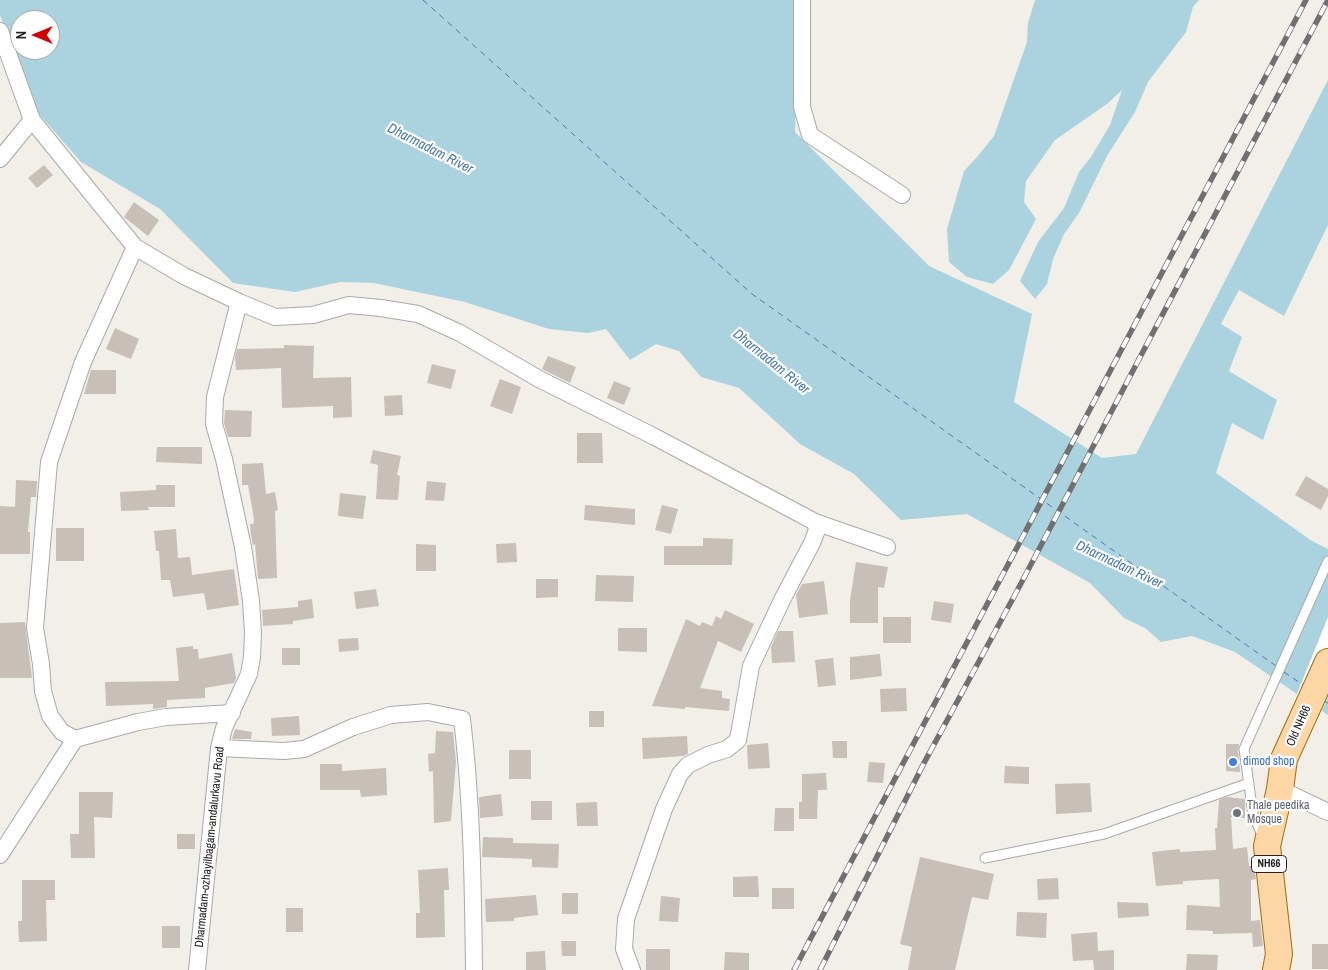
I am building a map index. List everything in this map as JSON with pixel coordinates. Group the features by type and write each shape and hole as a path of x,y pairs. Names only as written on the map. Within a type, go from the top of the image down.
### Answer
{"main road":[{"name":"Old NH66","path":"1276,970 1279,954 1267,846 1280,789 1284,758 1328,662"}],"street":[{"path":"802,0 802,107 810,135 902,195"},
{"path":"2,40 32,120 135,247 184,276 275,317 313,316 349,305 418,314 460,333 539,379 655,437 815,522 887,547"},
{"path":"0,160 32,120"},
{"path":"75,739 62,732 50,716 43,691 35,628 49,462 84,362 135,247"},
{"name":"Dharmadam-ozhayilbagam-andalurkavu Road","path":"197,970 219,748 224,728 249,674 253,633 251,601 243,547 224,459 214,424 214,408 222,366 239,302"},
{"path":"632,970 624,949 626,919 664,809 680,774 688,765 726,749 738,740 751,666 783,598 812,544 817,530 815,522"},
{"path":"219,748 284,751 304,749 353,727 390,715 428,712 462,719 466,758 474,970"},
{"path":"0,855 75,739 138,722 166,717 232,713"},
{"path":"1280,789 1328,812"}],"lane":[{"path":"1267,846 1253,814 1244,749 1328,561"},
{"path":"985,858 1104,834 1249,783"}],"water":[{"name":"Dharmadam River","path":"0,0 798,0 795,132 929,266 1032,314 1014,402 1102,458 1136,454 1328,80 1328,225 1284,316 1239,290 1221,324 1242,337 1229,371 1277,400 1263,440 1232,423 1216,473 1312,541 1328,549 1328,715 1235,652 1192,636 1161,642 1145,628 1124,618 1090,583 967,514 901,520 854,474 800,444 739,388 701,377 679,351 656,344 630,360 606,329 588,333 549,329 465,302 374,283 340,282 295,292 233,283 160,209 81,162 34,108 16,60 60,60 60,10 10,10 10,42 0,15"},
{"path":"1035,0 1199,0 1193,7 1186,32 1148,82 1135,112 1107,156 1079,213 1064,234 1053,259 1047,284 1035,299 1020,281 1038,242 1064,208 1079,172 1091,157 1110,125 1122,90 1107,104 1055,140 1026,181 1024,202 1036,219 1009,270 993,284 967,277 949,262 947,229 964,171 994,136 1027,42 1028,23"}],"pier":[{"path":"1328,617 1328,697 1301,757 1276,746"}],"building":[{"path":"44,165 53,175 37,188 28,178"},
{"path":"134,202 159,220 148,236 124,217"},
{"path":"115,328 139,339 131,359 106,349"},
{"path":"284,345 314,346 313,378 351,377 352,417 333,418 333,406 282,408 281,368 236,370 235,357 237,349 284,348"},
{"path":"548,356 576,367 570,383 542,369"},
{"path":"432,364 456,370 451,389 427,383"},
{"path":"91,370 116,370 116,394 84,394"},
{"path":"500,379 521,387 512,414 490,406"},
{"path":"614,381 631,388 624,405 607,398"},
{"path":"402,395 403,415 385,416 384,396"},
{"path":"225,410 252,411 251,437 228,437 224,423"},
{"path":"577,433 602,433 603,463 577,463"},
{"path":"157,447 202,447 202,464 156,462"},
{"path":"373,450 401,456 397,475 400,476 398,500 376,499 378,465 370,463"},
{"path":"263,463 266,494 275,492 278,510 275,511 277,578 258,579 255,544 253,545 250,524 253,524 254,521 248,485 242,485 242,464"},
{"path":"1306,476 1328,489 1328,496 1321,510 1295,495"},
{"path":"16,480 37,481 36,497 31,497 28,532 30,532 30,554 0,554 0,506 15,507"},
{"path":"427,481 446,483 444,501 425,500"},
{"path":"156,485 175,485 175,507 148,507 149,510 121,511 120,492 156,490"},
{"path":"340,493 366,496 363,519 338,516"},
{"path":"585,505 635,509 635,525 584,520"},
{"path":"662,505 678,509 671,534 655,530"},
{"path":"56,528 84,528 84,561 56,561"},
{"path":"176,529 178,558 190,557 192,575 234,569 239,605 207,610 204,593 173,597 170,580 161,580 159,551 156,551 154,531"},
{"path":"703,538 733,539 732,565 664,565 664,546 703,546"},
{"path":"516,543 517,562 497,563 496,544"},
{"path":"416,544 436,545 436,571 416,571"},
{"path":"856,562 888,567 884,588 878,587 878,623 850,623 850,600"},
{"path":"596,575 634,576 633,602 595,601"},
{"path":"536,579 558,579 558,597 536,598"},
{"path":"824,581 828,614 799,618 796,595 802,584"},
{"path":"376,589 379,606 356,609 354,592"},
{"path":"312,599 314,618 293,621 293,624 263,626 262,610 298,607 298,601"},
{"path":"934,601 954,604 951,623 931,620"},
{"path":"725,610 754,624 741,652 718,641 700,688 722,691 722,698 730,699 729,711 652,706 686,619 700,626 702,622 712,626 716,616 721,619"},
{"path":"883,617 911,617 911,643 883,643"},
{"path":"25,622 32,678 0,678 0,623"},
{"path":"618,628 647,628 647,652 618,651"},
{"path":"778,631 793,631 795,662 772,663 771,647"},
{"path":"358,638 359,650 339,652 338,639"},
{"path":"193,646 193,649 198,649 199,659 232,653 236,678 234,683 205,688 205,698 167,700 167,707 153,709 153,704 106,706 105,682 179,681 176,648"},
{"path":"282,648 300,648 300,665 282,665"},
{"path":"880,654 882,676 850,680 850,657"},
{"path":"833,658 836,685 818,687 815,660"},
{"path":"906,688 907,711 881,712 880,689"},
{"path":"589,711 604,711 604,727 589,727"},
{"path":"299,716 300,735 272,736 271,718"},
{"path":"235,729 252,732 251,739 232,739"},
{"path":"436,731 453,732 456,762 451,821 434,823 433,771 429,772 428,754 435,753"},
{"path":"687,736 688,754 643,759 642,738"},
{"path":"832,741 847,741 847,758 833,758"},
{"path":"768,743 770,768 748,769 747,745"},
{"path":"1226,744 1239,744 1240,772 1226,771"},
{"path":"509,750 531,750 531,779 509,779"},
{"path":"869,762 885,763 883,783 867,782"},
{"path":"320,764 342,764 342,771 386,768 387,795 361,797 360,790 320,790"},
{"path":"1005,766 1029,767 1029,784 1004,783"},
{"path":"826,773 827,790 818,790 817,819 799,819 799,802 802,802 802,774"},
{"path":"1090,783 1092,812 1056,814 1055,784"},
{"path":"79,792 113,792 112,818 94,817 95,858 71,858 70,834 79,834"},
{"path":"501,794 503,816 480,818 479,797"},
{"path":"1227,797 1245,799 1245,818 1231,817 1233,849 1247,847 1249,866 1254,866 1256,879 1251,880 1251,921 1260,920 1263,946 1253,947 1252,933 1213,934 1213,931 1186,930 1187,905 1220,907 1219,879 1183,881 1183,884 1156,886 1152,852 1180,849 1180,852 1216,850 1215,828 1217,828 1219,800"},
{"path":"531,801 552,801 552,820 531,820"},
{"path":"597,802 598,826 577,826 576,803"},
{"path":"775,808 794,808 794,831 774,831"},
{"path":"177,834 195,834 195,849 177,849"},
{"path":"483,837 513,838 513,843 559,844 558,868 532,867 532,859 482,857"},
{"path":"920,857 994,874 988,900 972,897 955,970 908,970 912,947 900,944"},
{"path":"448,868 449,890 444,890 445,937 416,938 416,913 420,913 418,870"},
{"path":"758,876 759,897 733,897 733,877"},
{"path":"1058,878 1059,899 1038,900 1037,879"},
{"path":"22,880 55,880 55,900 46,900 47,941 19,942 18,921 22,921"},
{"path":"772,888 794,888 794,909 772,909"},
{"path":"562,893 578,893 578,914 562,914"},
{"path":"536,895 538,915 514,918 514,921 486,922 485,899"},
{"path":"661,896 680,898 678,922 659,921"},
{"path":"1117,902 1148,903 1149,916 1118,918"},
{"path":"286,908 303,908 303,932 286,932"},
{"path":"1017,912 1047,913 1046,938 1016,936"},
{"path":"162,926 180,926 180,948 162,948"},
{"path":"1097,932 1098,951 1114,950 1114,970 1094,970 1093,960 1073,961 1071,934"},
{"path":"561,941 576,941 576,956 562,956"},
{"path":"1312,944 1328,944 1328,969 1312,969"},
{"path":"646,949 670,949 670,970 646,970"},
{"path":"545,951 546,970 526,970 526,952"},
{"path":"725,952 749,953 749,970 724,970"},
{"path":"1187,954 1218,955 1217,970 1186,970"}],"ferry route":[{"path":"423,0 752,294 1276,666"},
{"path":"1284,672 1303,685"},
{"path":"1324,701 1328,703"}],"railway":[{"path":"794,970 1306,0"},
{"path":"820,970 924,763 1017,591 1328,0"}],"place":[{"name":"dimod shop","path":"1233,762"},
{"name":"Thale peedika Mosque","path":"1237,813"}]}
